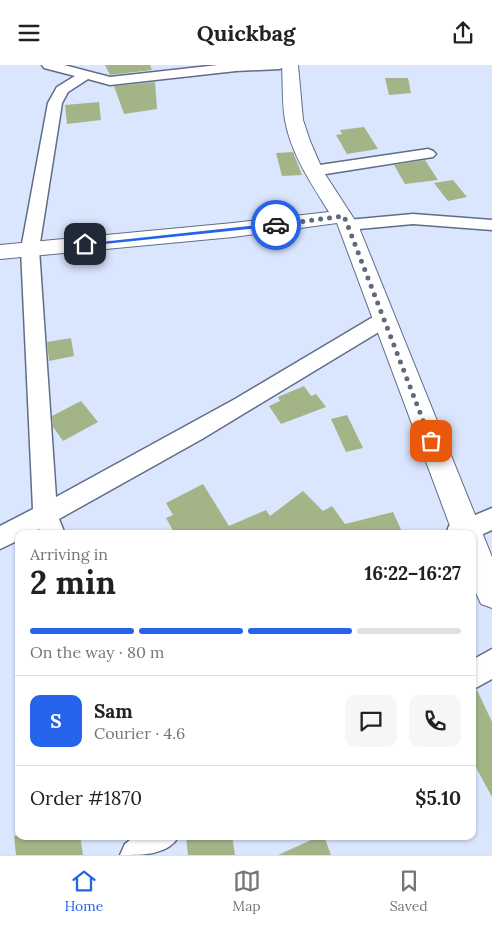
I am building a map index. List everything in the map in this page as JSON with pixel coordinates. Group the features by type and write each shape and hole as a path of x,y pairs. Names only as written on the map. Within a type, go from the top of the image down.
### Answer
{"street":[{"path":"48,65 110,81 236,67 280,65"},
{"path":"290,65 294,120 313,171 346,220 464,530"},
{"path":"49,524 30,249 55,103 62,90 86,75"},
{"path":"313,171 428,155"},
{"path":"0,252 346,220 413,219 492,225"},
{"path":"28,530 49,524 384,319"},
{"path":"475,530 492,519"},
{"path":"0,538 15,534"},
{"path":"476,558 492,593"},
{"path":"476,673 492,663"}],"building":[{"path":"105,65 150,65 152,70 110,75"},
{"path":"385,78 408,78 411,93 389,95"},
{"path":"155,82 157,109 124,114 114,86"},
{"path":"99,102 101,120 67,124 65,105"},
{"path":"364,127 378,149 347,154 336,135 342,134 340,130"},
{"path":"293,152 302,175 282,176 276,153"},
{"path":"425,160 438,180 405,184 394,165"},
{"path":"453,180 467,197 448,201 434,183"},
{"path":"71,338 74,356 49,361 47,342"},
{"path":"304,386 311,396 316,394 326,407 281,424 269,406 280,401 278,397"},
{"path":"81,401 98,422 63,441 53,427 52,416"},
{"path":"347,415 363,448 346,452 331,419"},
{"path":"203,484 229,526 266,510 270,516 303,491 323,511 332,506 345,524 393,512 401,530 173,530 166,518 173,515 166,503"},
{"path":"476,690 492,722 492,797 476,767"},
{"path":"14,836 15,840 81,840 83,855 16,855"},
{"path":"186,840 233,840 235,855 188,855"},
{"path":"311,840 325,840 331,855 278,855"}],"way so far":[{"path":"276,225 344,216 431,441"}],"route":[{"path":"85,244 276,225"}]}
